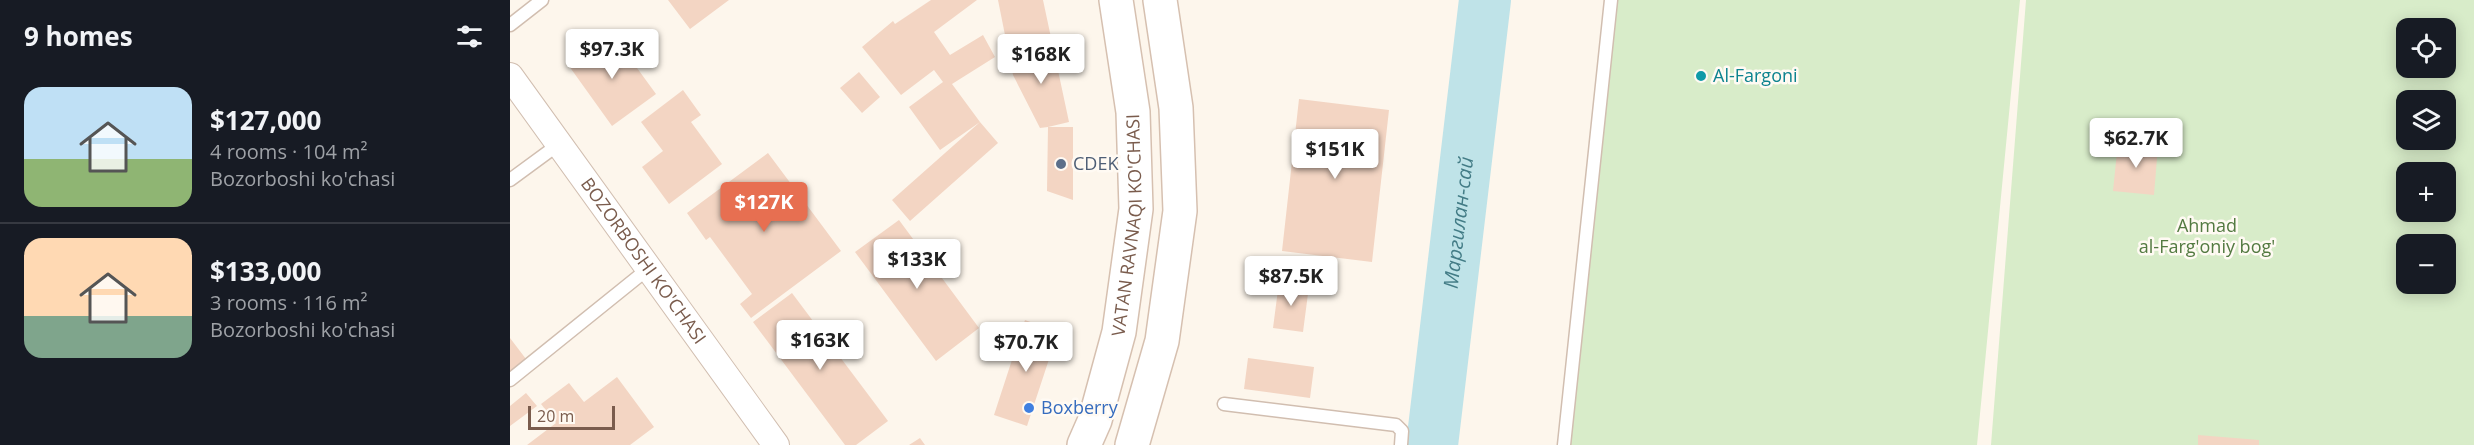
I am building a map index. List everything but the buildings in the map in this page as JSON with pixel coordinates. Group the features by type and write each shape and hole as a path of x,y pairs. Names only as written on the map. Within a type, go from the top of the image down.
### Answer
{"main road":[{"name":"VATAN RAVNAQI KO'CHASI","path":"1084,445 1095,420 1119,332 1136,209 1133,112 1116,0"},
{"path":"1132,445 1162,341 1180,211 1176,108 1160,0"}],"street":[{"name":"BOZORBOSHI KO'CHASI","path":"510,76 776,445"}],"lane":[{"path":"510,25 542,0"},
{"path":"1564,445 1611,0"},
{"path":"510,180 559,144"},
{"path":"510,380 649,268"},
{"path":"1224,404 1396,425 1402,431 1401,445"}],"green space":[{"path":"1611,0 2020,0 1977,445 1564,445"},
{"name":"Ahmad al-Farg'oniy bog'","path":"2026,0 2474,0 2474,445 1991,445"}],"waterway":[{"name":"Маргилан-сай","path":"1432,445 1485,0"}],"place":[{"name":"Al-Fargoni","path":"1701,76"},
{"name":"CDEK","path":"1061,164"},
{"name":"Boxberry","path":"1029,408"}]}
